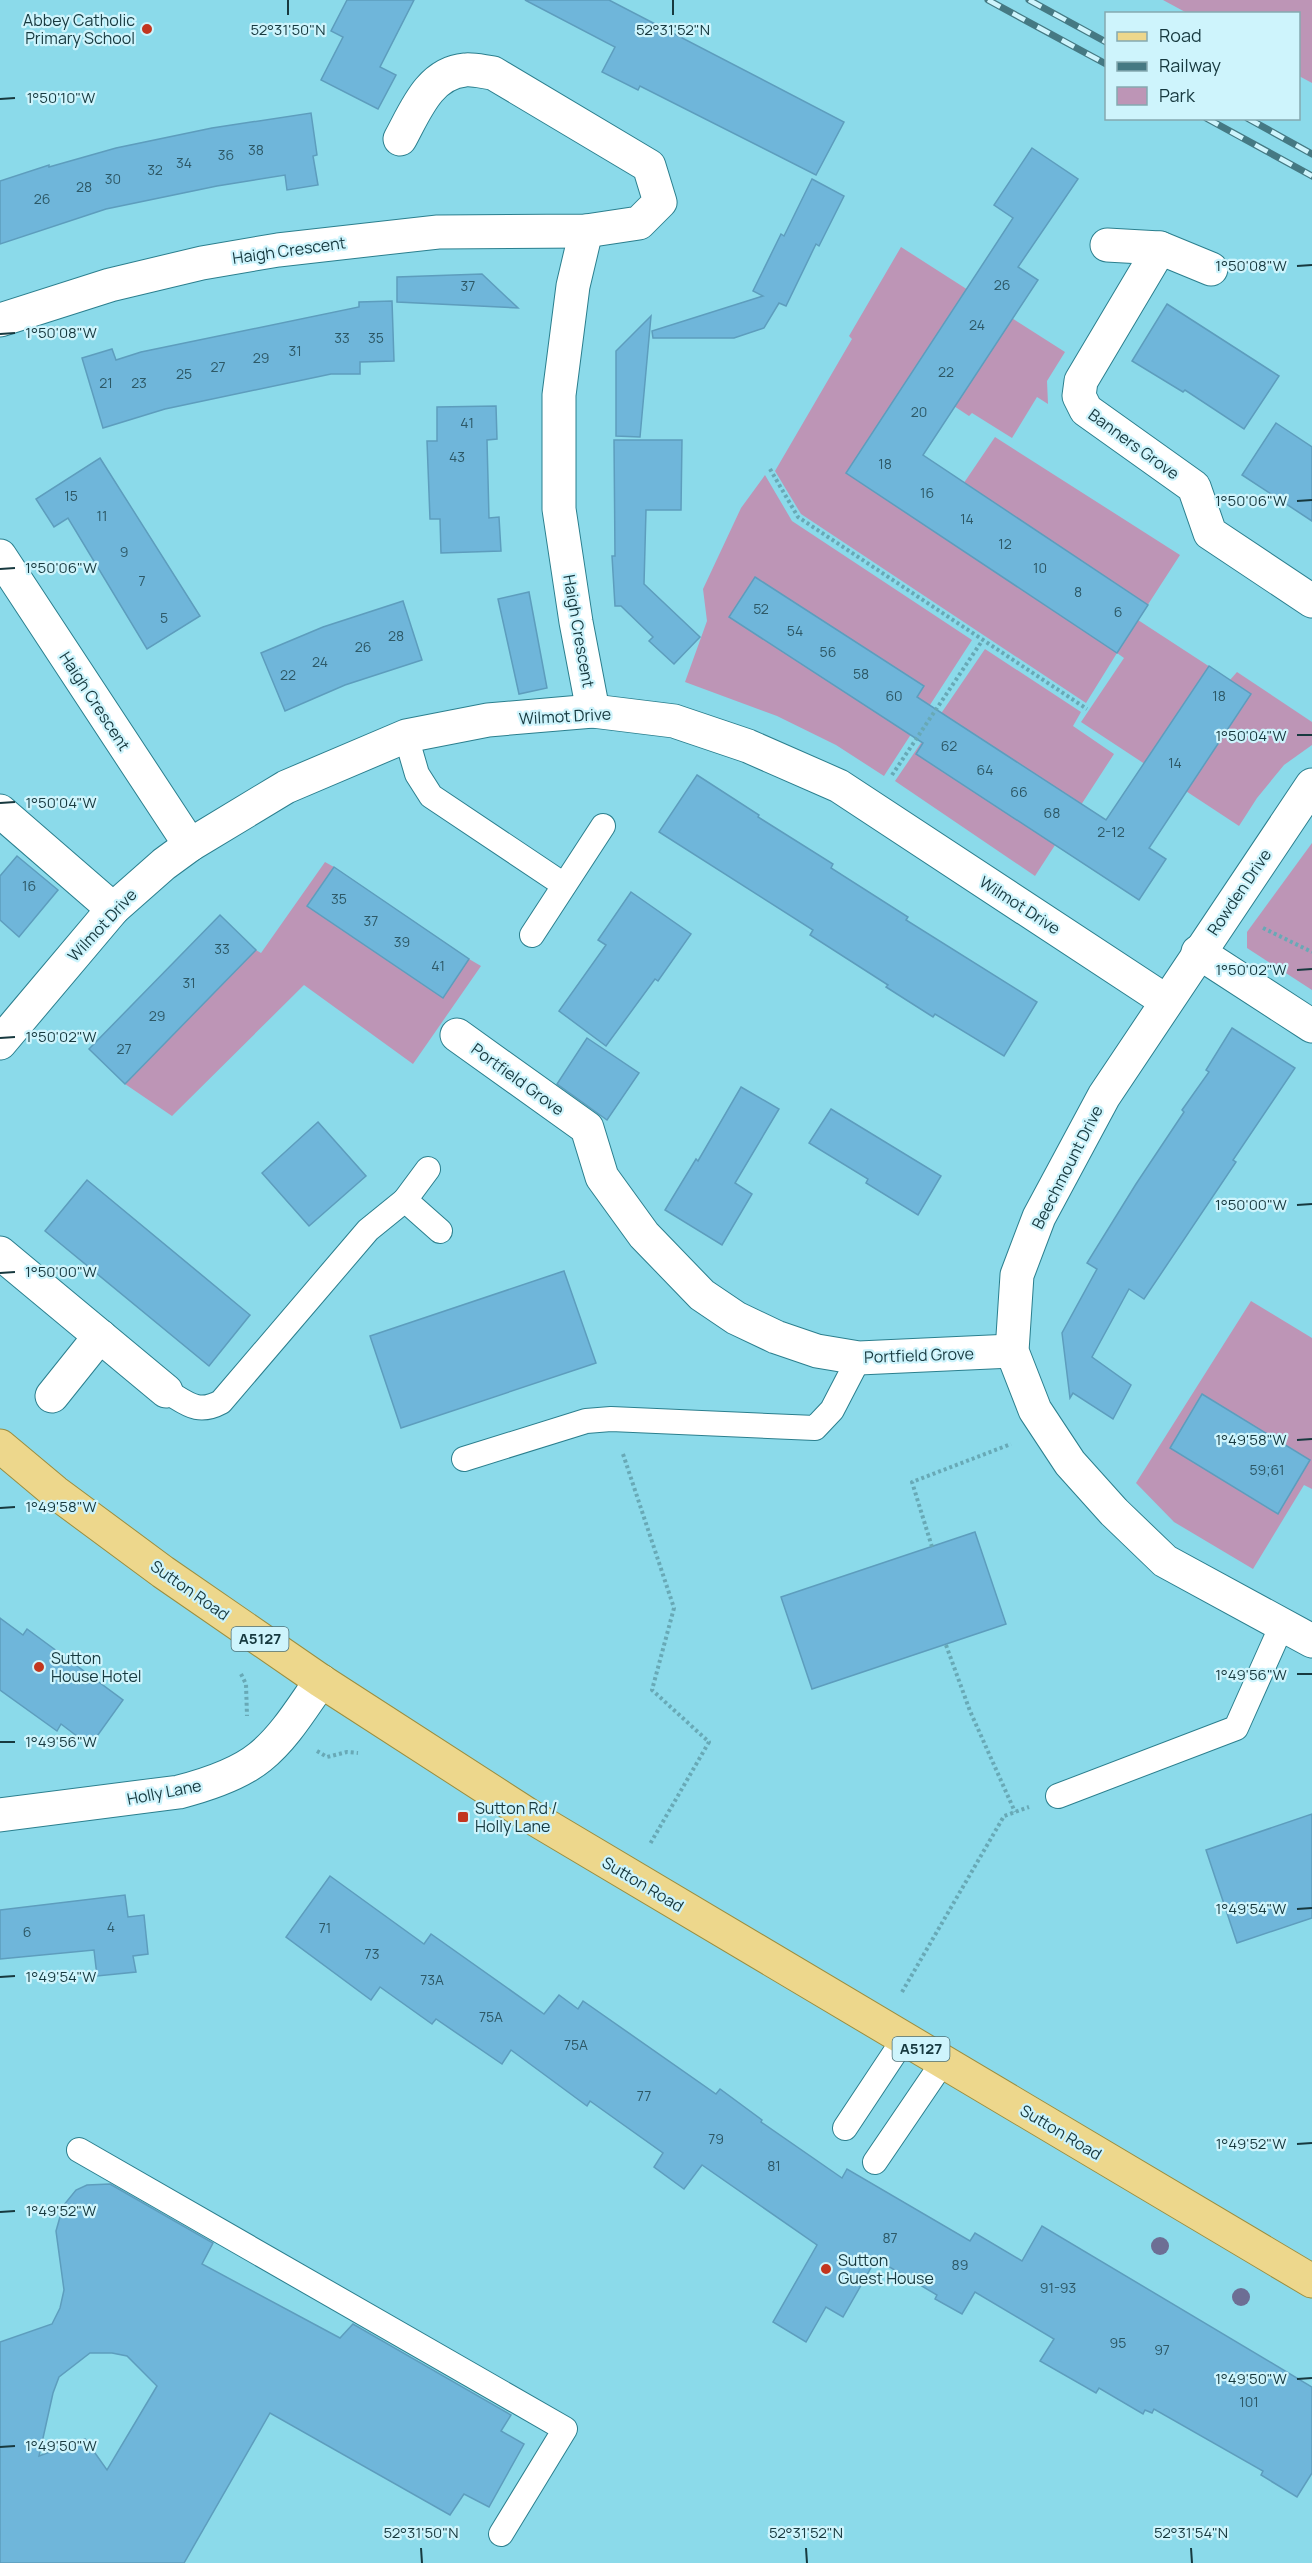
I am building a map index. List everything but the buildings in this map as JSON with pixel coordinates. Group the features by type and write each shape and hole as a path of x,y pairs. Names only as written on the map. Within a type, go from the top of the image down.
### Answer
{"main road":[{"name":"Sutton Road","path":"0,1446 55,1492 163,1572 321,1681 530,1816 1312,2281"}],"street":[{"name":"Haigh Crescent","path":"0,320 110,285 202,263 278,250 438,232 586,231 639,223 660,202 649,166 493,73 464,70 438,80 425,94 400,139"},
{"name":"Haigh Crescent","path":"586,231 573,286 559,395 559,509 576,622 593,711"},
{"path":"1107,245 1160,248 1210,269"},
{"name":"Banners Grove","path":"1160,248 1081,381 1079,396 1086,410 1194,487 1210,533 1312,601"},
{"name":"Haigh Crescent","path":"0,556 190,845"},
{"name":"Wilmot Drive","path":"0,1043 113,909 164,864 190,845 286,787 406,736 488,720 593,711 674,721 748,746 839,786 1166,1000"},
{"name":"Rowden Drive","path":"1166,1000 1312,785"},
{"path":"0,811 113,909"},
{"path":"1198,952 1312,1026"},
{"name":"Beechmount Drive","path":"1166,1000 1104,1096 1039,1217 1017,1275 1012,1351 1035,1410 1070,1463 1106,1504 1165,1561 1312,1641"},
{"name":"Portfield Grove","path":"457,1035 587,1128 602,1177 644,1235 702,1295 736,1318 776,1338 818,1350 860,1358 1012,1351"},
{"path":"0,1253 166,1391"},
{"path":"52,1396 100,1336"},
{"name":"Holly Lane","path":"0,1815 179,1792 235,1773 260,1757 283,1732 321,1681"}],"lane":[{"path":"406,736 417,774 431,796 564,885"},
{"path":"532,935 603,826"},
{"path":"166,1391 201,1409 221,1402 368,1230 405,1200 428,1168"},
{"path":"405,1200 440,1231"},
{"path":"464,1459 586,1421 611,1419 815,1428 832,1410 860,1358"},
{"path":"1058,1796 1236,1728 1282,1625"},
{"path":"845,2128 893,2033"},
{"path":"875,2162 944,2062"},
{"path":"79,2150 565,2429 501,2534"}],"path":[{"path":"770,469 798,517 1087,709"},
{"path":"871,807 982,641"},
{"path":"1227,911 1312,952"},
{"path":"611,1419 674,1608 652,1690 709,1742 631,1877"},
{"path":"932,1546 912,1482 1048,1429"},
{"path":"946,1645 970,1711 1015,1812"},
{"path":"893,2033 1004,1816 1058,1796"}],"green space":[{"path":"1163,0 1312,0 1312,83 1300,77 1300,12 1185,12"},
{"path":"901,247 1065,352 1047,381 1048,404 1037,397 1012,438 972,413 969,416 910,377 847,473 932,530 995,437 1180,555 1138,620 1230,680 1237,672 1312,722 1312,745 1284,765 1257,798 1239,826 1081,722 1124,658 1117,653 1086,703 801,514 775,471 852,339 849,336"},
{"path":"765,475 792,521 972,640 884,776 836,745 777,716 685,682 707,621 703,589 741,508"},
{"path":"985,649 1081,712 1073,726 1114,754 1035,876 895,781"},
{"path":"1312,843 1312,990 1247,948 1247,932"},
{"path":"325,862 334,867 307,906 443,998 469,959 481,966 413,1064 304,985 172,1116 125,1084 256,950 261,953"},
{"path":"1251,1301 1312,1338 1312,1489 1304,1485 1253,1569 1174,1522 1136,1483"}],"railway":[{"path":"988,0 1105,63"},
{"path":"1029,0 1105,41"},
{"path":"1210,120 1312,176"},
{"path":"1251,120 1312,154"}],"place":[{"name":"Abbey Catholic Primary School","path":"147,29"},
{"name":"Sutton House Hotel","path":"39,1667"},
{"name":"Sutton Rd / Holly Lane","path":"463,1817"},
{"name":"Sutton Guest House","path":"826,2269"}]}
